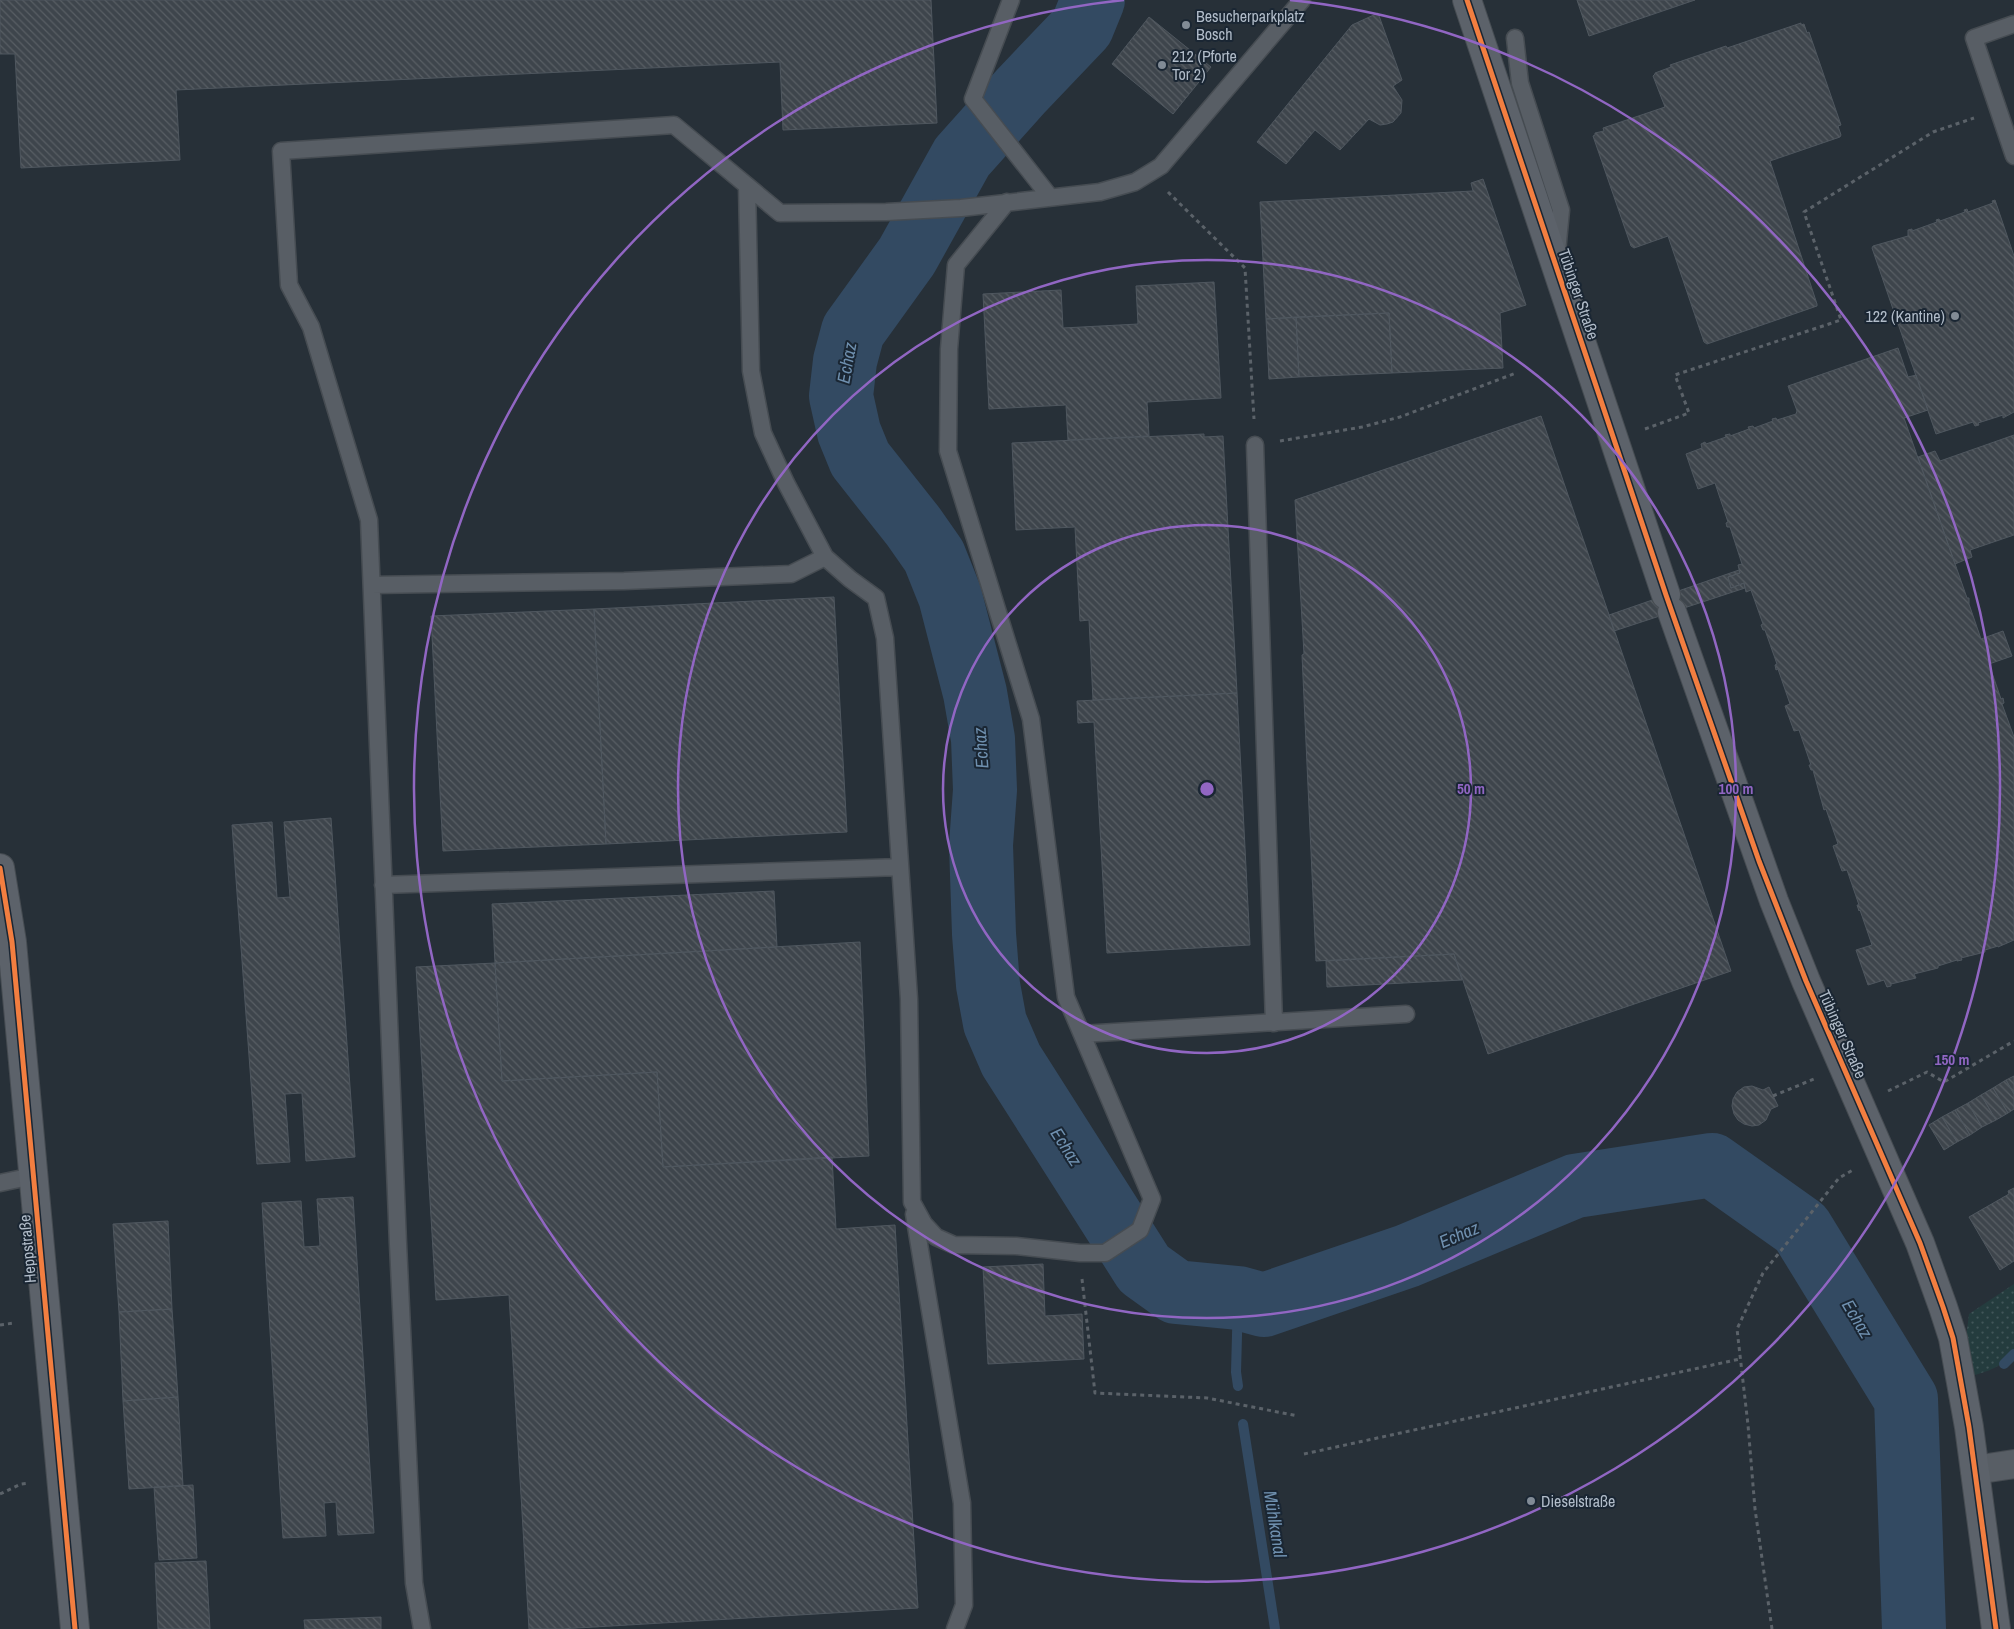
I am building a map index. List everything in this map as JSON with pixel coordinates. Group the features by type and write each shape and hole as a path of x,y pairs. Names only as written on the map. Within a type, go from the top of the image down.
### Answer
{"main road":[{"name":"Tübinger Straße","path":"1467,0 1669,604 1759,861 1803,972 1920,1243 1943,1307 1953,1338 1961,1378 1996,1629"},
{"name":"Heppstraße","path":"0,868 6,944 33,1176 75,1629"}],"street":[{"path":"1975,1470 2014,1464"}],"lane":[{"path":"1011,0 973,99 977,107 1050,197"},
{"path":"422,1629 414,1583 398,1244 369,520 311,326 289,285 281,151 674,125 780,213 886,212 961,208 1100,192 1135,182 1150,174 1171,156 1302,0"},
{"path":"2014,24 1974,38 2014,156"},
{"path":"1515,38 1520,83 1561,210 1555,264"},
{"path":"746,186 751,371 763,433 825,556 850,579 876,598 884,638 909,999 912,1202 962,1503 964,1605 955,1629"},
{"path":"912,1202 924,1224 936,1237 954,1246 1016,1246 1105,1254 1140,1230 1152,1198 1066,997 1031,719 948,451 949,349 956,264 1007,202"},
{"path":"1255,445 1274,1023"},
{"path":"372,585 624,581 791,574 825,556"},
{"path":"384,885 900,867"},
{"path":"1082,1034 1406,1014"},
{"path":"0,1183 33,1176"}],"path":[{"path":"1614,439 1689,413 1675,376 1841,320 1804,212 1933,132 1999,110"},
{"path":"1150,174 1244,268 1255,445 1306,438 1400,417 1516,373"},
{"path":"1893,1089 1927,1072 1944,1082 2014,1042"},
{"path":"1773,1096 1844,1067"},
{"path":"1772,1629 1755,1509 1737,1329 1764,1273 1830,1190"},
{"path":"1080,1253 1095,1393 1207,1398 1298,1416"},
{"path":"1304,1454 1740,1359"}],"green space":[{"path":"2014,1284 2014,1354 2002,1364 1989,1370 1961,1378 1969,1314"}],"building":[{"path":"0,0 931,0 937,123 783,130 780,62 176,90 180,160 21,168 15,54 0,54"},
{"path":"1577,0 1695,0 1589,36"},
{"path":"1378,13 1402,80 1393,86 1402,100 1401,113 1393,122 1380,125 1369,119 1340,150 1315,130 1286,164 1257,142 1352,25"},
{"name":"212 (Pforte Tor 2)","path":"1149,17 1211,67 1173,114 1112,64"},
{"path":"1801,23 1801,25 1804,24 1807,33 1809,32 1841,125 1838,126 1841,135 1840,137 1770,161 1817,306 1707,344 1704,342 1668,236 1634,248 1631,246 1593,136 1595,133 1604,131 1603,128 1665,107 1653,76 1655,73 1671,67 1670,65"},
{"path":"1483,179 1526,305 1500,313 1503,368 1392,373 1389,313 1266,319 1260,202 1473,191 1471,183"},
{"name":"122 (Kantine)","path":"1995,200 2014,256 2014,412 2003,418 2003,415 1978,423 1979,425 1975,426 1973,422 1936,434 1872,248 1873,246 1908,236 1908,230 1912,229 1912,231 1937,222 1936,220 1939,219 1940,221 1965,212 1964,210 1967,209 1968,212 1993,203 1992,201"},
{"path":"1214,282 1221,398 1147,402 1149,436 1068,440 1066,405 989,409 983,294 1061,290 1063,328 1138,324 1136,286"},
{"path":"1389,313 1392,373 1299,377 1296,317"},
{"path":"1296,317 1299,377 1269,379 1266,319"},
{"path":"1898,348 1908,377 1916,375 1928,410 1904,418 1967,598 1969,598 1969,604 1981,639 2003,631 2012,656 1989,664 2001,699 2003,698 2004,703 2002,704 2014,737 2014,940 1985,950 1985,952 1961,958 1962,960 1914,974 1916,978 1891,984 1891,986 1887,987 1884,980 1868,985 1856,950 1872,945 1857,905 1859,905 1847,870 1842,871 1833,846 1838,844 1826,809 1824,810 1799,730 1794,731 1785,706 1790,704 1778,669 1776,670 1775,665 1777,664 1765,630 1763,630 1761,625 1763,624 1751,590 1746,592 1744,583 1731,588 1728,577 1740,573 1738,565 1742,564 1730,527 1727,527 1726,523 1728,522 1715,483 1698,489 1686,454 1702,448 1701,444 1705,442 1706,444 1726,437 1725,435 1730,434 1730,436 1749,429 1748,427 1753,426 1754,428 1773,421 1772,419 1776,418 1777,420 1796,414 1797,411 1788,386"},
{"path":"1541,416 1731,971 1488,1054 1454,954 1316,961 1302,655 1304,654 1295,500"},
{"path":"1204,434 1204,437 1223,436 1237,693 1093,700 1089,620 1080,621 1075,527 1016,530 1012,443"},
{"path":"2014,435 2014,535 1970,550 1972,557 1955,564 1918,457 1935,451 1940,461"},
{"path":"1739,570 1740,573 1728,577 1731,588 1744,583 1745,588 1614,631 1609,615"},
{"path":"834,597 847,832 606,844 594,609"},
{"path":"594,609 606,844 443,851 431,616"},
{"path":"1237,693 1250,945 1107,953 1094,722 1078,723 1077,701"},
{"path":"331,818 355,1157 306,1161 302,1093 285,1094 290,1162 257,1164 232,825 272,822 277,898 290,897 284,822"},
{"path":"774,891 777,947 495,963 492,904"},
{"path":"860,942 869,1156 663,1167 657,1072 502,1081 495,963"},
{"path":"1454,954 1462,980 1327,987 1326,961"},
{"path":"495,963 502,1081 657,1072 663,1167 832,1157 836,1229 895,1225 918,1608 560,1629 529,1629 509,1295 436,1300 416,967"},
{"path":"2014,1076 2014,1094 2006,1080"},
{"path":"2006,1080 2014,1094 2014,1109 2008,1113 1993,1088"},
{"path":"1752,1086 1763,1090 1769,1087 1778,1106 1771,1109 1766,1120 1759,1125 1752,1126 1738,1120 1732,1106 1737,1092 1744,1087"},
{"path":"1993,1088 2008,1113 1996,1120 1981,1095"},
{"path":"1981,1095 1996,1120 1982,1127 1968,1103"},
{"path":"1968,1103 1982,1127 1970,1135 1955,1110"},
{"path":"1955,1110 1970,1135 1957,1142 1942,1117"},
{"path":"1942,1117 1957,1142 1944,1150 1929,1125"},
{"path":"2014,1188 2014,1261 2000,1270 1969,1217 2009,1194 2008,1191"},
{"path":"353,1197 374,1533 338,1535 336,1502 324,1503 326,1536 283,1538 262,1203 301,1201 304,1247 320,1246 317,1199"},
{"path":"168,1221 172,1309 119,1312 113,1224"},
{"path":"1043,1264 1045,1316 1082,1314 1084,1359 988,1364 983,1267"},
{"path":"172,1309 178,1397 123,1401 119,1312"},
{"path":"178,1397 183,1486 129,1489 123,1401"},
{"path":"193,1485 197,1558 159,1560 154,1487"},
{"path":"206,1561 210,1629 158,1629 155,1563"},
{"path":"381,1617 381,1629 305,1629 304,1620"}],"waterway":[{"name":"Echaz","path":"1093,0 1082,27 962,157 907,256 853,331 845,361 841,396 849,432 860,459 934,556 950,596 975,693 983,739 985,790 981,845 988,985 995,1023 1011,1060 1144,1269 1176,1292 1238,1298 1264,1305 1407,1256 1575,1186 1712,1165 1801,1228 1906,1399 1914,1629"},
{"name":"Mühlkanal","path":"1238,1298 1236,1372 1238,1386"},
{"path":"2004,1364 2014,1354"},
{"name":"Mühlkanal","path":"1243,1424 1275,1629"}],"cycle path":[{"path":"1467,0 1666,595 1759,861 1806,981 1920,1243 1943,1307 1953,1338 1969,1427 1996,1629"},
{"path":"0,868 12,942 75,1629"}],"place":[{"name":"Besucherparkplatz Bosch","path":"1186,25"},
{"name":"212 (Pforte Tor 2)","path":"1162,65"},
{"name":"122 (Kantine)","path":"1955,316"},
{"name":"Dieselstraße","path":"1531,1501"}]}
